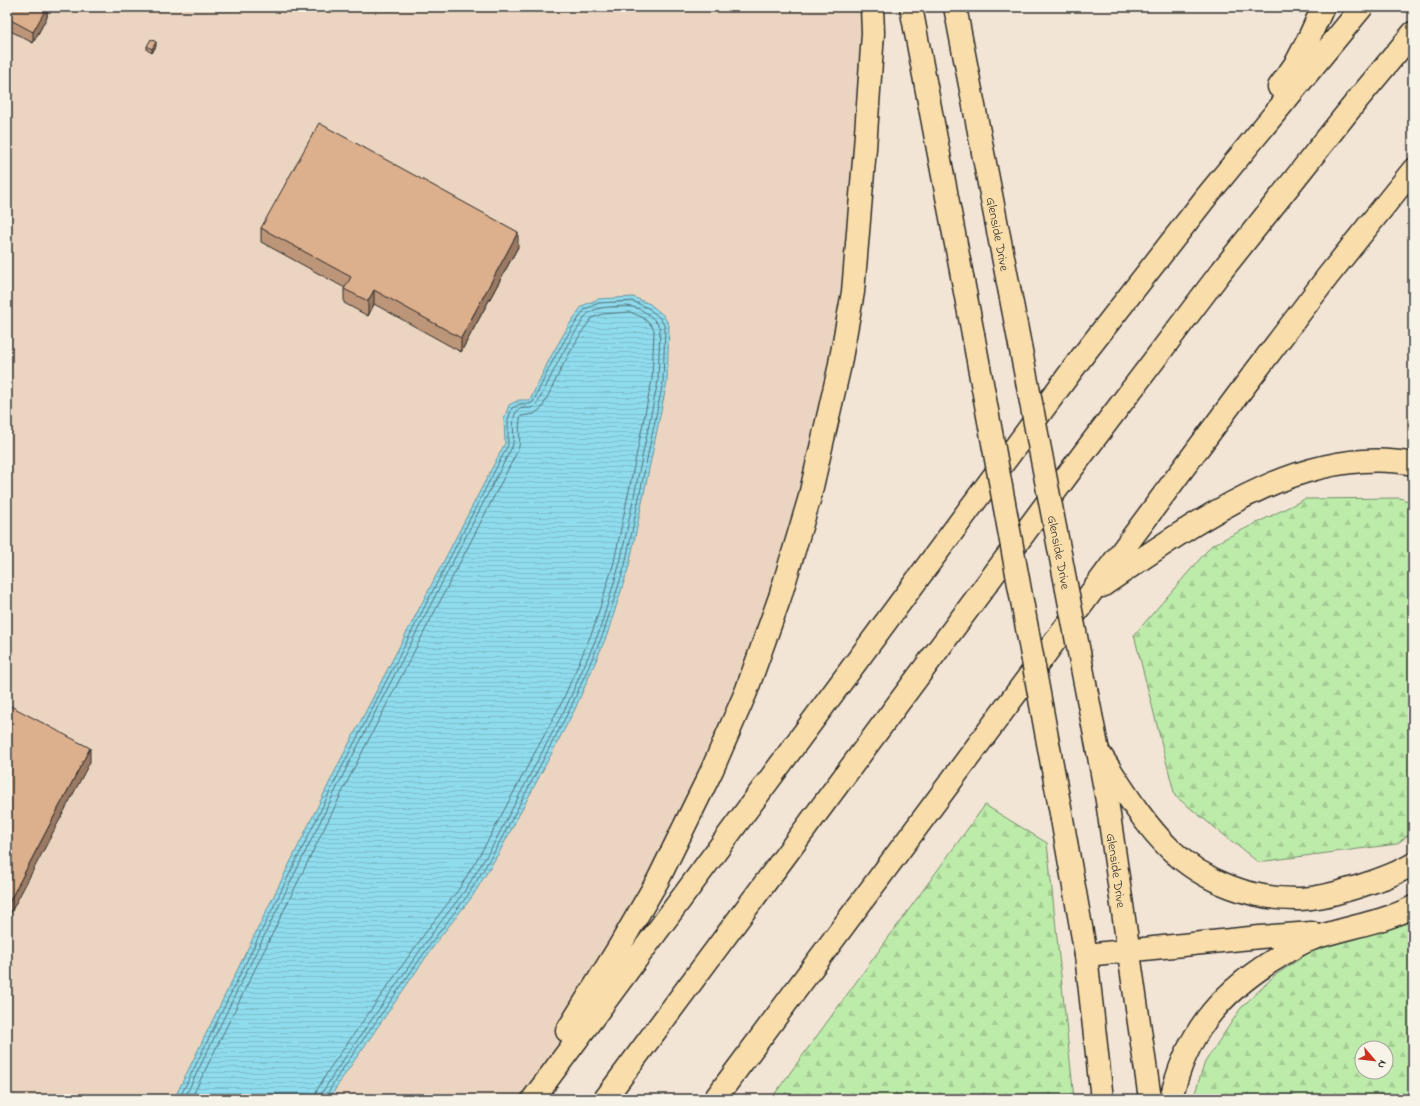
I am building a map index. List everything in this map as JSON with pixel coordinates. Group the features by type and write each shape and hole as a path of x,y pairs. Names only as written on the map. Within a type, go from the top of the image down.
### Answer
{"main road":[{"path":"525,1099 620,947 658,880 712,770 746,692 780,597 809,500 839,369 853,292 873,40 872,7"},
{"path":"911,7 973,334 1086,955 1102,1099"},
{"name":"Glenside Drive","path":"954,7 1107,801 1150,1099"},
{"path":"1206,196 1296,63 1323,7"},
{"path":"533,1099 1075,367 1206,196 1362,7"},
{"path":"605,1099 1064,479 1240,249 1413,33"},
{"path":"715,1099 1242,389 1328,276 1413,170"},
{"path":"1090,594 1185,530 1228,505 1280,480 1316,469 1354,462 1383,460 1413,464"},
{"path":"1098,751 1144,820 1170,849 1209,878 1239,890 1268,897 1301,899 1332,895 1376,881 1413,864"},
{"path":"1171,1099 1183,1058 1196,1032 1216,1007 1239,984 1274,959 1309,940 1378,920 1413,907"},
{"path":"1086,955 1129,952 1260,937 1334,932"}],"shaded area":[{"path":"7,7 872,7 853,292 780,597 619,947 525,1099 7,1099"}],"green space":[{"path":"1400,498 1413,503 1413,831 1397,844 1258,862 1175,796 1134,635 1212,545 1305,499"},
{"path":"985,805 1047,843 1074,1099 771,1099"},
{"path":"1413,913 1413,1099 1193,1099 1205,1062 1241,1008 1274,976 1310,952 1345,937"}],"water":[{"path":"633,297 650,304 663,315 669,325 667,382 629,566 607,635 575,709 500,851 472,897 440,937 329,1099 174,1099 340,761 505,443 504,419 509,405 519,400 530,400 550,358 582,306 598,299"}],"building":[{"path":"7,7 47,7 33,32 7,18"},
{"path":"151,39 156,42 152,49 147,46"},
{"path":"319,123 518,232 461,338 374,290 368,301 344,289 351,277 261,228"},
{"path":"7,704 90,748 7,906"}]}
